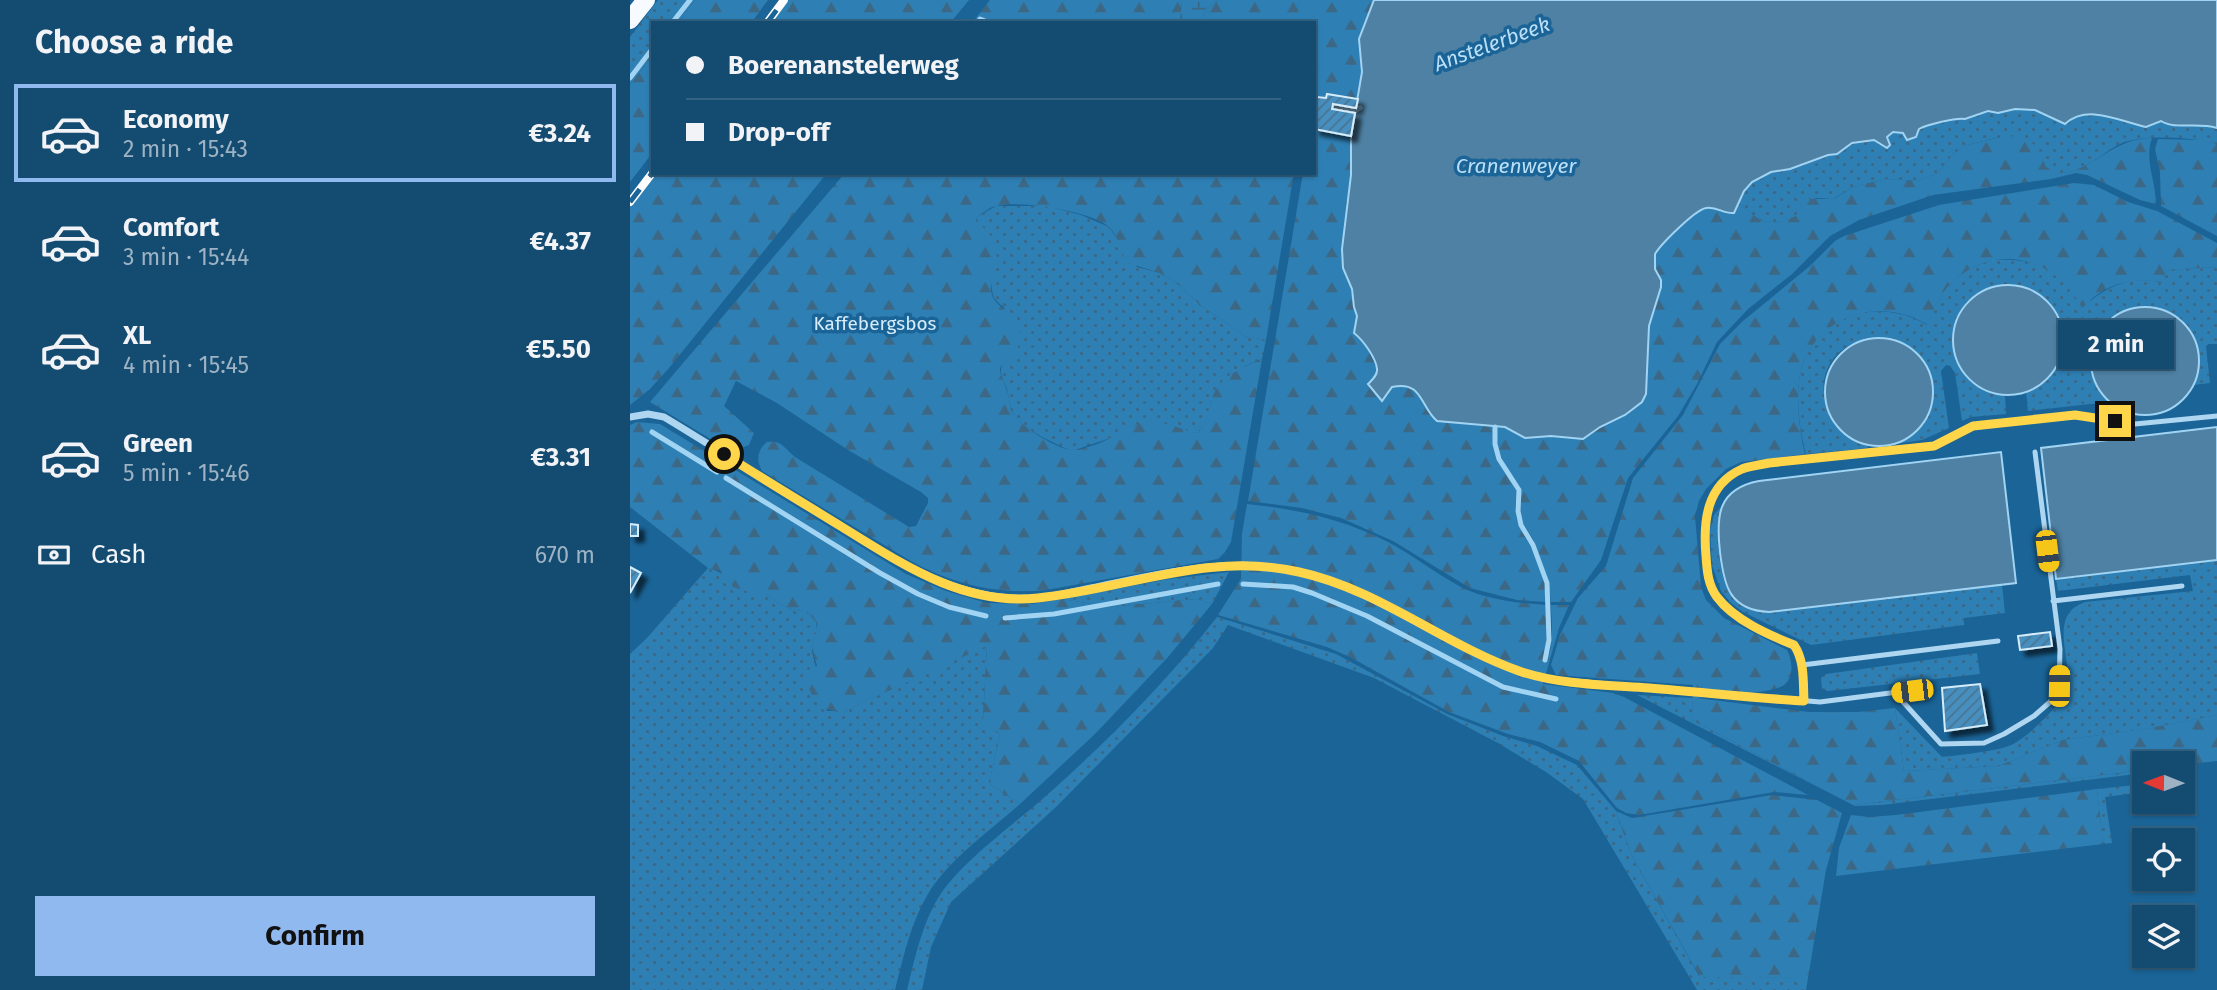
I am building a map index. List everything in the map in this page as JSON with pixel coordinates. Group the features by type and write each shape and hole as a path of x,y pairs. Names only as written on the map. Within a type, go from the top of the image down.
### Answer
{"main road":[{"path":"630,20 646,0"}],"street":[{"path":"634,415 664,417 900,564 960,590 1005,599 1038,598 1218,565 1263,566 1298,571 1357,591 1517,670 1546,679 1610,685"}],"lane":[{"path":"1804,701 1799,652 1794,645 1725,607 1716,596 1708,578 1704,534 1711,500 1722,482 1743,469 1769,463 1934,446 1973,426 2075,415 2135,424 2217,416"},
{"path":"1895,693 1941,744 1984,743 2034,716 2050,702 2059,686 2060,649 2035,452"},
{"path":"2053,601 2182,586"},
{"path":"1801,665 1998,641"},
{"path":"1610,685 1820,702 1929,688"}],"green space":[{"path":"658,0 695,0 679,21 651,21 651,58 630,85 630,37"},
{"path":"695,0 768,0 752,21 679,21"},
{"path":"789,0 969,0 952,21 773,21"},
{"path":"990,0 1182,0 1180,21 974,21"},
{"path":"1182,0 1218,0 1208,8 1200,21 1180,21"},
{"path":"1218,0 1374,0 1359,39 1362,72 1358,99 1328,94 1326,98 1317,97 1316,21 1200,21 1208,8"},
{"path":"651,58 651,155 630,182 630,85"},
{"path":"2015,109 2035,110 2065,124 2074,118 2094,114 2146,127 2161,121 2178,127 2190,124 2217,128 2217,144 2168,138 2129,141 2077,170 2061,173 2039,164 2000,137 1967,145 1953,154 1938,173 1917,181 1887,179 1853,187 1833,199 1816,198 1801,205 1797,216 1787,220 1765,222 1739,203 1744,190 1758,178 1837,154 1852,143 1874,140 1886,147 1889,141 1887,137 1893,132 1903,133 1906,139 1916,137 1917,131 1924,125"},
{"path":"1316,129 1351,136 1351,175 1343,243 1357,316 1354,333 1365,343 1377,370 1375,377 1368,384 1384,399 1392,387 1400,386 1414,391 1420,395 1438,421 1493,427 1496,454 1517,492 1517,519 1544,580 1546,602 1517,600 1470,588 1393,541 1341,518 1302,508 1248,501 1303,175 1316,175"},
{"path":"2018,136 2037,146 2046,167 2062,173 2084,167 2125,143 2152,138 2149,154 2156,204 2140,200 2087,175 2076,173 2051,179 1933,195 1859,220 1830,236 1792,274 1748,309 1717,342 1678,416 1628,478 1601,560 1571,602 1551,602 1547,576 1533,539 1522,522 1520,487 1502,459 1496,427 1505,427 1521,437 1559,436 1583,439 1642,402 1648,363 1649,321 1659,296 1660,277 1654,266 1655,256 1666,240 1707,208 1733,213 1739,203 1765,222 1778,222 1796,216 1807,199 1834,199 1853,187 1887,179 1917,181 1938,173 1953,154 1967,145"},
{"path":"2158,139 2203,140 2217,144 2217,236 2161,206 2160,172 2155,149"},
{"path":"653,175 825,175 669,368 650,389 630,405 630,206"},
{"name":"Kaffebergsbos","path":"843,175 1294,175 1266,340 1245,336 1160,273 1125,262 1115,234 1100,221 1054,208 1021,204 996,206 977,217 976,222 995,244 996,258 991,290 993,298 1015,319 1018,327 1017,352 1000,369 1011,410 1030,430 1056,445 1071,450 1082,449 1146,422 1159,422 1198,433 1206,421 1214,393 1224,380 1262,359 1231,542 1218,559 1046,590 1010,591 975,586 942,576 909,560 762,471 758,460 759,452 767,442 776,442 795,457 909,527 916,526 928,503 928,498 921,492 848,450 777,403 736,381 724,406 754,433 749,445 736,450 727,449 650,402"},
{"path":"2074,183 2094,185 2128,202 2157,211 2217,243 2217,267 2166,270 2164,282 2119,284 2100,292 2082,308 2065,285 2045,269 2022,260 1999,260 1976,266 1956,279 1939,299 1928,325 1892,312 1874,312 1856,315 1824,332 1812,347 1800,374 1798,409 1805,454 1741,462 1726,469 1706,489 1695,516 1701,587 1706,600 1724,618 1787,650 1791,663 1790,677 1778,688 1697,698 1809,712 1858,712 1895,708 1904,771 1999,766 2063,740 2217,715 2217,761 2195,764 2195,751 2132,751 2132,771 1853,805 1692,720 1693,685 1556,675 1551,665 1560,635 1578,598 1606,566 1633,478 1683,415 1720,344 1835,241 1939,205"},
{"path":"996,206 1047,206 1081,215 1109,227 1137,267 1160,273 1179,285 1200,305 1245,336 1266,340 1262,359 1245,366 1211,401 1208,419 1198,433 1182,431 1164,423 1135,425 1125,433 1072,451 1038,435 1016,417 1001,373 1004,307 993,294 976,222 977,217"},
{"path":"1992,260 2019,261 2044,267 2090,301 2125,282 2163,282 2166,270 2217,267 2217,344 2206,346 2210,383 2194,385 2196,353 2186,329 2168,315 2146,309 2124,311 2105,322 2094,341 2095,378 2100,391 2109,402 2028,411 2026,392 2045,379 2056,362 2061,344 2059,325 2052,308 2039,294 2021,287 1999,286 1978,293 1964,306 1956,323 1954,341 1958,360 1968,376 1983,388 2005,395 2006,414 1971,417 1962,421 1955,373 1946,365 1941,371 1949,428 1922,440 1895,444 1909,436 1928,412 1932,383 1920,356 1907,345 1888,338 1869,340 1850,345 1836,355 1828,368 1824,383 1830,414 1851,438 1868,448 1806,454 1798,409 1800,374 1812,346 1824,332 1855,315 1873,312 1892,312 1927,325 1937,302 1959,276"},
{"path":"637,422 660,424 906,574 946,591 987,603 1032,604 1062,599 1111,607 1196,599 1212,604 1168,657 1095,734 1020,804 989,784 1000,734 983,720 987,646 844,711 829,710 819,705 807,682 817,665 812,648 817,625 811,616 806,611 785,606 766,594 733,587 720,571 708,568 630,507 630,425"},
{"path":"1247,504 1302,512 1337,521 1388,542 1471,591 1503,600 1546,605 1547,641 1544,662 1551,643 1551,605 1569,605 1559,628 1543,684 1613,693 1624,697 1808,795 1774,792 1639,815 1626,813 1617,808 1579,761 1540,742 1508,734 1449,712 1327,647 1218,615 1241,579 1242,534"},
{"path":"1721,507 1718,543 1722,571 1731,595 1745,605 1769,612 2002,585 2005,613 1964,618 1964,625 1811,645 1743,612 1721,591 1712,565 1710,531 1714,515"},
{"path":"2217,560 2217,715 2151,728 2063,740 1999,766 1904,771 1895,708 1942,757 2011,745 2041,722 2065,693 2068,682 2064,630 2066,618 2073,609 2085,602 2193,591 2190,575 2058,591 2056,579"},
{"path":"708,568 744,588 766,594 785,606 806,611 816,621 817,631 812,652 827,711 844,711 987,645 983,719 1000,734 989,784 1020,804 958,857 928,894 912,928 895,990 630,990 630,654"},
{"path":"1229,572 1212,604 1196,599 1111,607 1062,599 1169,579"},
{"path":"1217,617 1336,654 1447,714 1537,746 1577,765 1616,811 1631,854 1699,976 1808,978 1806,990 1697,990 1583,799 1546,772 1498,743 1374,678 1228,625 1213,648 1056,807 951,902 931,947 922,990 907,990 928,917 950,882 976,855 1093,753 1158,687"},
{"path":"1977,653 1980,674 1828,691 1822,689 1821,678 1826,674"},
{"path":"1637,695 1693,698 1692,720 1852,804"},
{"path":"2132,771 2132,774 1853,805"},
{"path":"2132,785 2132,794 2105,797 2112,843 2103,844 2097,789"},
{"path":"2097,789 2103,844 1836,876 1839,848 1851,815 1896,815"},
{"path":"1772,795 1817,800 1842,813 1826,870 1808,978 1700,977 1631,854 1616,811 1632,818"}],"water":[{"name":"Cranenweyer","path":"1374,0 2217,0 2217,128 2173,125 2161,121 2146,127 2094,114 2074,118 2065,124 2035,110 2015,109 1998,113 1988,111 1965,119 1923,127 1919,129 1916,137 1907,140 1903,133 1893,132 1887,137 1890,145 1887,148 1874,140 1852,143 1837,154 1790,169 1771,172 1752,182 1744,191 1734,213 1710,208 1701,210 1679,228 1655,254 1655,269 1661,280 1661,287 1649,326 1646,394 1642,402 1583,439 1551,436 1525,438 1505,427 1437,421 1420,396 1410,387 1392,387 1382,401 1368,384 1376,375 1377,369 1368,350 1354,333 1357,316 1352,289 1343,268 1342,249 1351,175 1351,136 1362,72 1359,39"},
{"path":"2008,285 2029,290 2047,301 2058,319 2063,340 2058,361 2047,379 2029,390 2008,395 1987,390 1969,379 1958,361 1953,340 1958,319 1969,301 1987,290"},
{"path":"2145,307 2166,311 2183,323 2195,340 2199,361 2195,382 2183,399 2166,411 2145,415 2124,411 2107,399 2095,382 2091,361 2095,340 2107,323 2124,311"},
{"path":"1879,338 1900,342 1917,354 1929,371 1933,392 1929,413 1917,430 1900,442 1879,446 1858,442 1841,430 1829,413 1825,392 1829,371 1841,354 1858,342"},
{"path":"2217,427 2217,560 2056,579 2041,448"},
{"path":"2001,452 2016,583 1769,612 1745,607 1731,594 1724,576 1718,527 1722,506 1727,498 1745,485 1759,481"}],"building":[{"path":"1327,94 1358,99 1356,108 1333,104 1332,109 1355,113 1351,136 1316,129 1317,97 1326,98"},
{"path":"630,524 638,525 638,536 630,536"},
{"path":"630,567 641,573 630,593"},
{"path":"2050,632 2052,646 2020,650 2018,636"},
{"path":"1980,684 1987,725 1945,731 1942,688"}],"waterway":[{"path":"674,21 690,0"},
{"name":"Anstelerbeek","path":"980,19 985,21"},
{"path":"630,78 651,51"},
{"name":"Anstelerbeek","path":"1332,106 1356,110 1360,108"},
{"path":"1495,427 1495,444 1499,459 1519,490 1518,511 1521,525 1533,545 1547,583 1549,640 1545,660"},
{"path":"652,432 717,472"},
{"path":"726,478 918,594 949,607 986,616"},
{"path":"1005,618 1054,614 1218,584"},
{"path":"1243,584 1293,587 1312,593 1367,616 1503,687 1556,699"}],"railway":[{"path":"768,21 784,0"},
{"path":"630,202 651,175"}],"route":[{"path":"724,454 900,564 938,582 986,596 1005,599 1038,598 1218,565 1263,566 1298,571 1357,591 1495,661 1546,679 1804,701 1799,652 1794,645 1739,617 1725,607 1712,589 1708,578 1705,519 1711,500 1722,482 1743,469 1769,463 1934,446 1973,426 2075,415 2115,421"}]}
